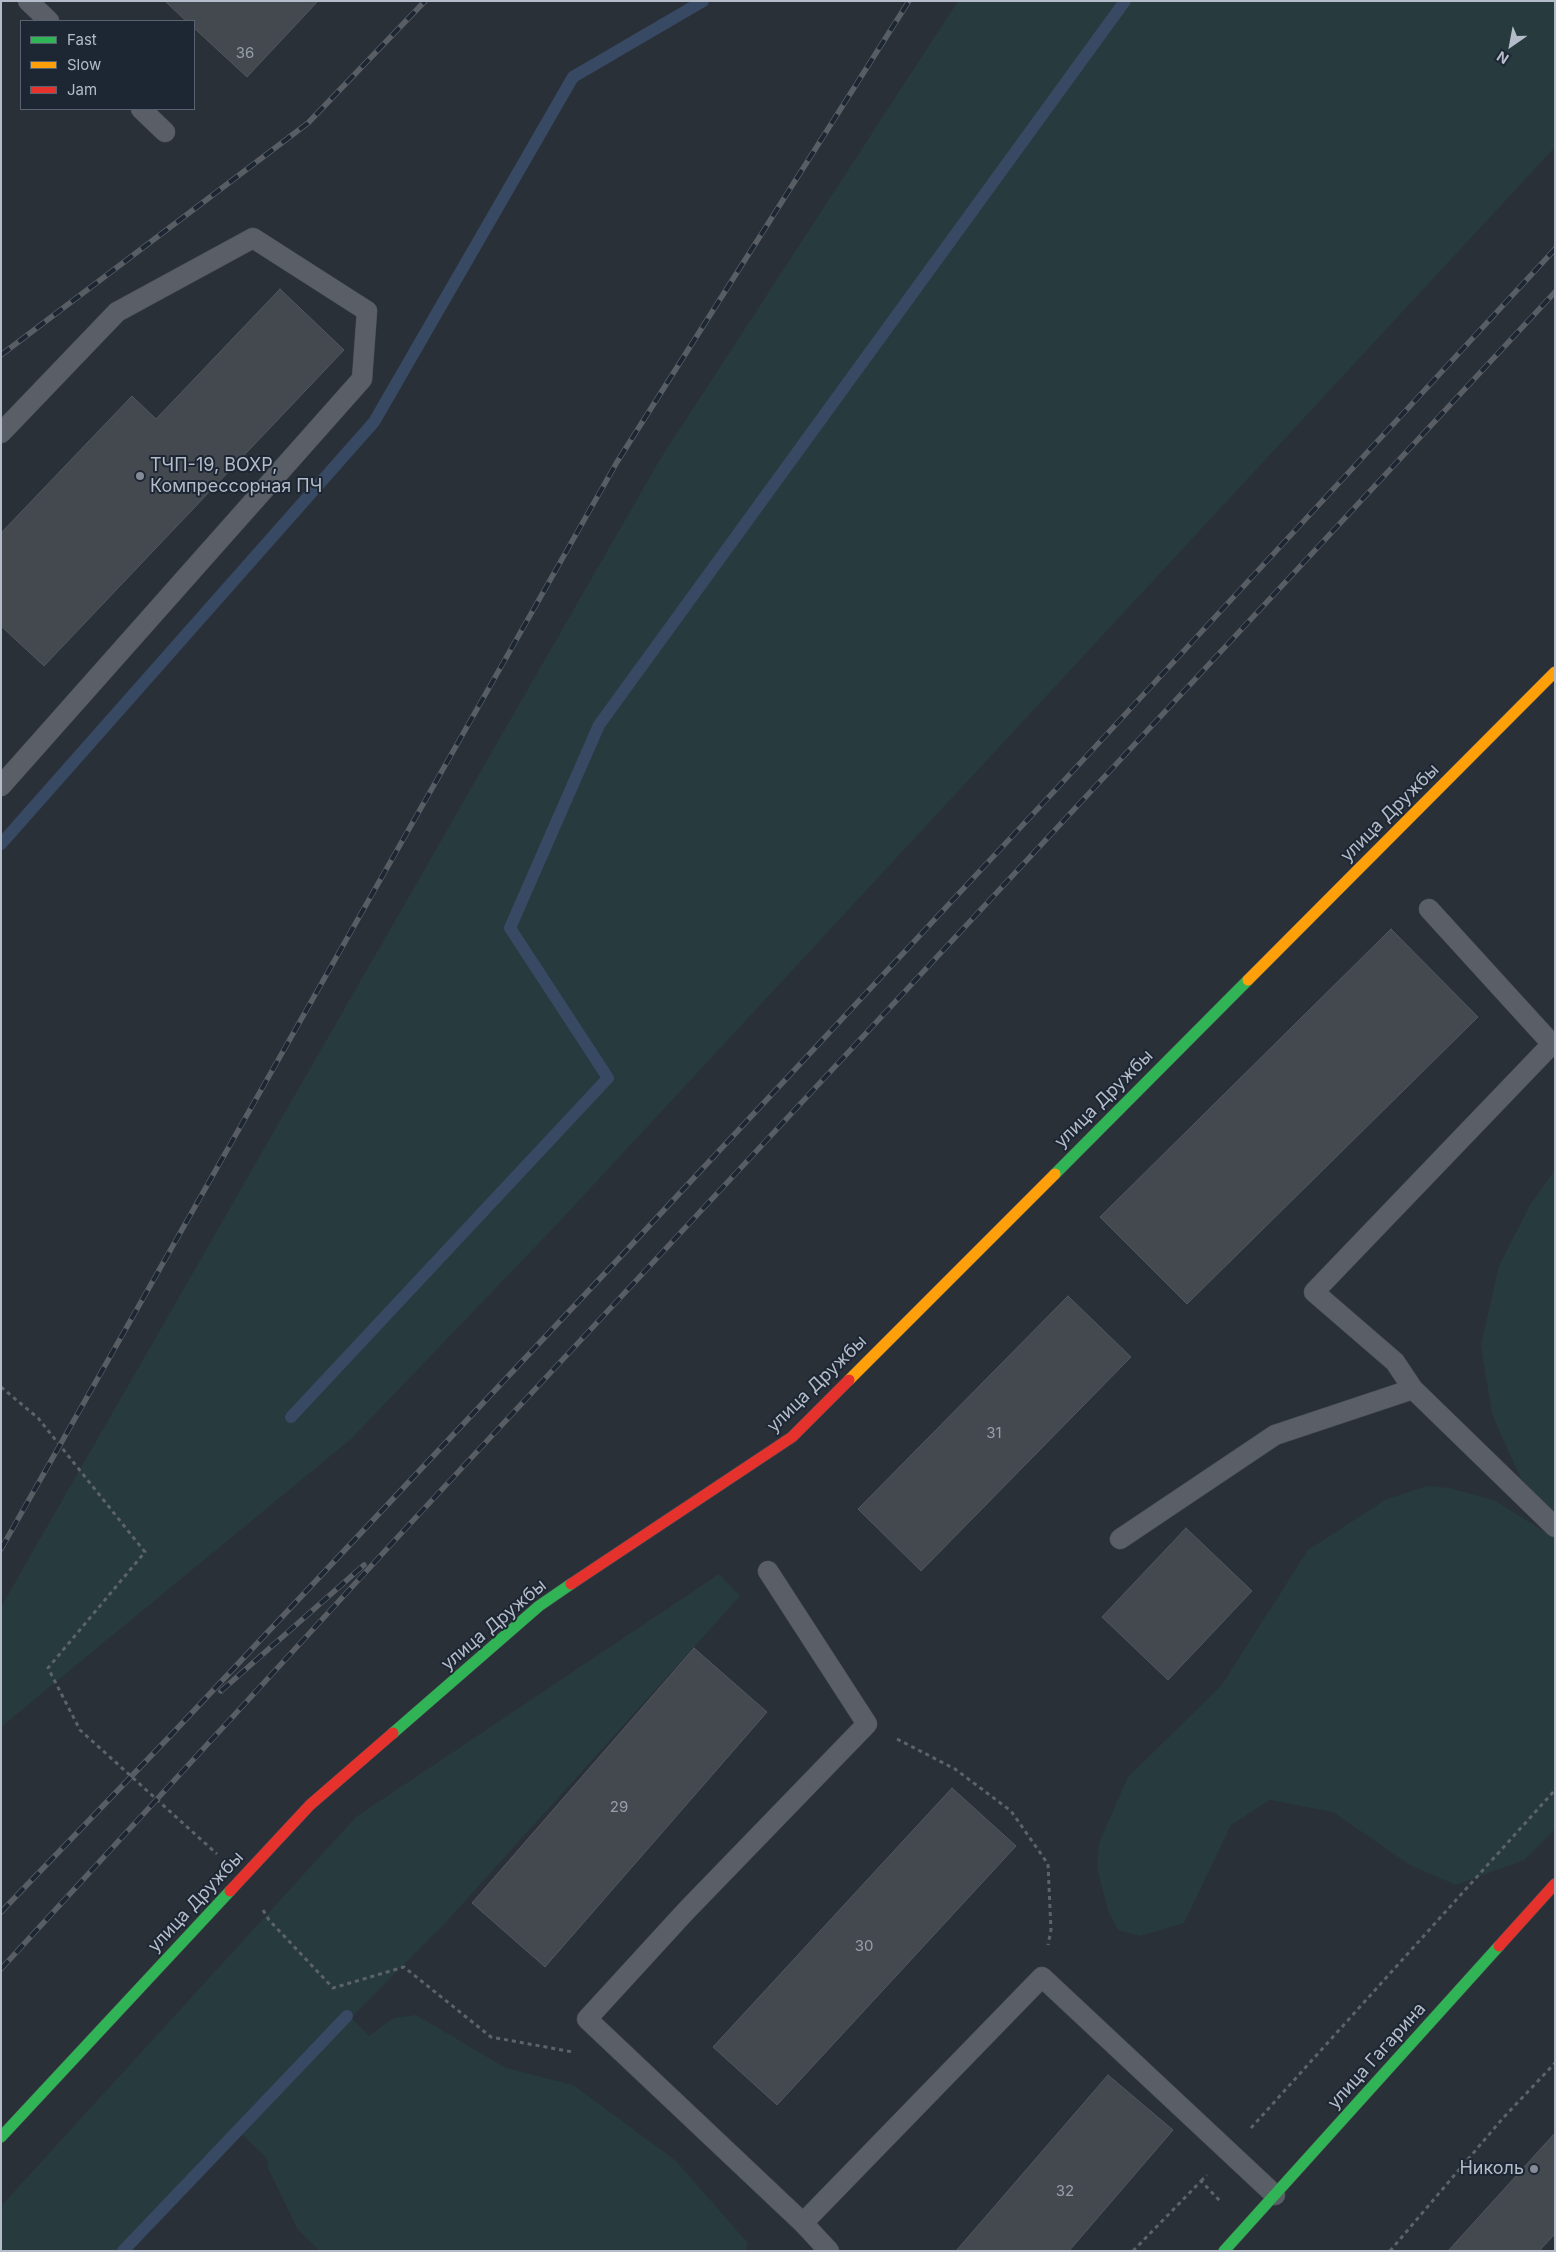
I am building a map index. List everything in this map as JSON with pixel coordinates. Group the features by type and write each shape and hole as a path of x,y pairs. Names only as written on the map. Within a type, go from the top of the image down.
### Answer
{"street":[{"name":"улица Дружбы","path":"1,2138 310,1805 539,1606 792,1437 1555,672"},
{"name":"улица Гагарина","path":"1224,2251 1555,1884"}],"lane":[{"path":"28,1 48,20"},
{"path":"142,110 165,132"},
{"path":"1,433 117,312 253,238 367,311 362,379 1,786"},
{"path":"1429,908 1552,1044 1314,1292 1395,1362 1413,1389 1555,1527"},
{"path":"1120,1539 1275,1435 1413,1389"},
{"path":"768,1571 867,1724 686,1911 587,2019 803,2223 829,2251"},
{"path":"803,2223 1042,1977 1275,2195"}],"path":[{"path":"867,1724 955,1769 1011,1811 1038,1849 1048,1864 1051,1930 1042,1977"},
{"path":"1201,2181 1555,1790"},
{"path":"1390,2251 1503,2118 1555,2063"}],"green space":[{"path":"958,1 1555,1 1555,147 559,1222 351,1439 1,1727 1,1607 659,461"},
{"path":"1555,1170 1555,1514 1521,1479 1492,1414 1481,1345 1499,1266 1530,1205"},
{"path":"1427,1486 1449,1488 1494,1500 1555,1538 1555,1829 1524,1860 1456,1885 1410,1865 1333,1812 1270,1800 1231,1825 1184,1923 1140,1936 1118,1930 1108,1910 1097,1868 1099,1843 1128,1777 1221,1686 1308,1550 1385,1500"},
{"path":"719,1574 740,1596 447,1921 351,2018 369,2036 394,2018 416,2015 506,2068 573,2085 675,2160 748,2243 746,2251 320,2251 298,2230 268,2168 267,2158 238,2131 123,2251 1,2251 1,2206 356,1817"}],"building":[{"path":"165,1 318,1 247,77 195,29 195,20 185,20"},
{"name":"ТЧП-19, ВОХР, Компрессорная ПЧ","path":"280,289 344,350 44,666 1,626 1,533 132,396 156,419"},
{"path":"1391,929 1478,1017 1187,1304 1100,1217"},
{"path":"1068,1296 1131,1357 921,1571 858,1509"},
{"path":"1186,1528 1252,1591 1168,1680 1102,1617"},
{"path":"694,1648 767,1712 545,1967 472,1903"},
{"path":"952,1788 1016,1846 777,2105 713,2047"},
{"path":"1108,2075 1173,2130 1069,2251 956,2251"},
{"path":"1555,2133 1555,2234 1539,2251 1448,2251"}],"waterway":[{"path":"1,844 374,422 573,77 703,1"},
{"path":"291,1417 608,1078 510,928 599,725 1125,1"},
{"path":"123,2251 347,2016"}],"railway":[{"path":"1,355 308,123 425,1"},
{"path":"1,1549 617,462 909,1"},
{"path":"1,1912 172,1734 623,1254 1555,249"},
{"path":"1,1969 407,1527 1555,292"},
{"path":"221,1691 364,1565"}],"traffic: fast":[{"path":"1055,1174 1248,980"},
{"path":"393,1733 539,1606 571,1584"},
{"path":"1,2137 230,1891"},
{"path":"1224,2251 1499,1946"}],"traffic: slow":[{"path":"1248,980 1555,672"},
{"path":"849,1380 1055,1174"}],"traffic: jam":[{"path":"571,1584 792,1437 849,1380"},
{"path":"230,1891 310,1805 393,1733"},
{"path":"1499,1946 1555,1884"}],"place":[{"name":"ТЧП-19, ВОХР, Компрессорная ПЧ","path":"140,476"},
{"name":"Николь","path":"1534,2169"}]}
